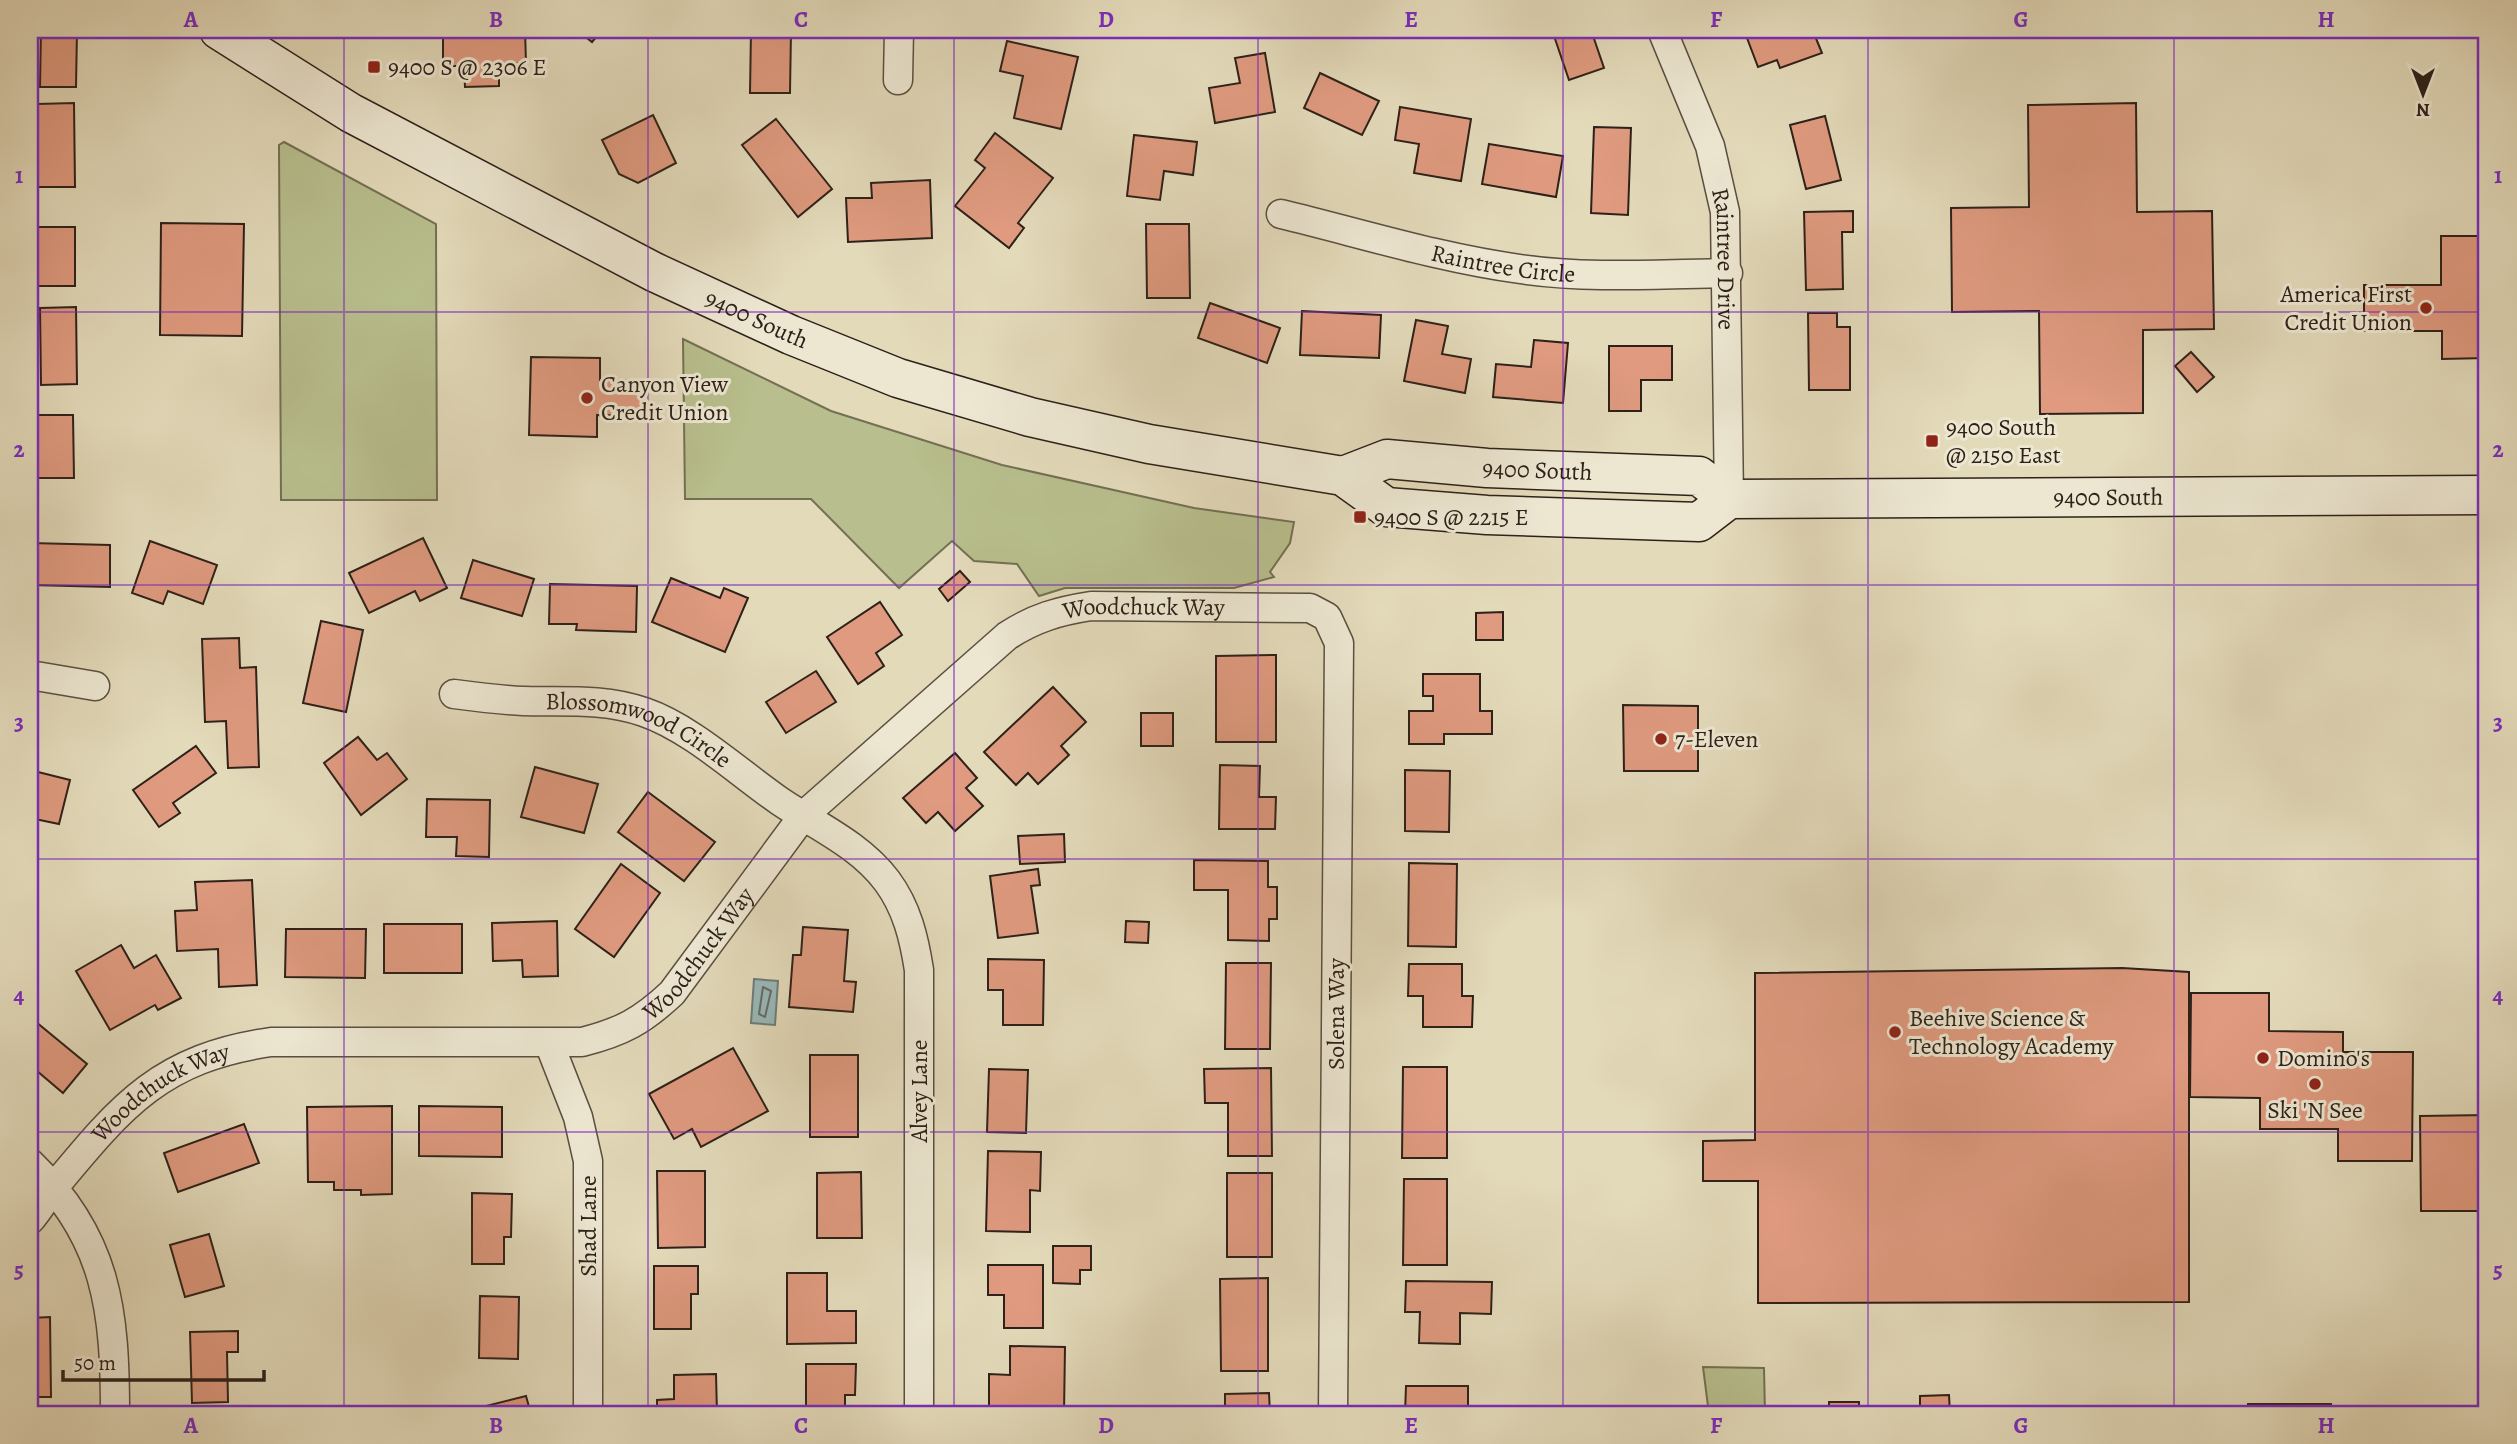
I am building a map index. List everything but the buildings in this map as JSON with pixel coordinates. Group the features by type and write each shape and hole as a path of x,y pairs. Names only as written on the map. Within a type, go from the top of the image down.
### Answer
{"main road":[{"name":"9400 South","path":"219,30 351,113 503,195 654,272 791,335 886,373 1057,423 1240,461 1343,477 1387,459 1487,468 1699,476 1729,499 2487,495"}],"street":[{"path":"898,30 898,80"},
{"name":"Raintree Drive","path":"1662,30 1710,146 1725,212 1728,273 1729,499"},
{"name":"Raintree Circle","path":"1281,214 1460,258 1522,269 1584,274 1728,273"},
{"name":"Woodchuck Way","path":"30,1220 116,1115 149,1086 187,1063 228,1048 271,1042 582,1042 615,1034 646,1017 672,993 803,816 1006,636 1033,619 1062,610 1091,606 1310,608 1326,617"},
{"name":"Solena Way","path":"1326,617 1339,643 1333,1414"},
{"path":"30,675 95,686"},
{"name":"Blossomwood Circle","path":"454,694 521,701 603,702 645,712 679,729 803,816"},
{"name":"Alvey Lane","path":"803,816 836,836 886,880 904,908 915,939 919,970 919,1414"},
{"name":"Shad Lane","path":"549,1043 578,1117 588,1161 588,1414"},
{"path":"30,1163 54,1188 94,1250 106,1289 113,1334 115,1414"}],"green space":[{"path":"284,142 436,224 437,500 281,500 279,145"},
{"path":"683,339 831,411 1002,465 1194,508 1294,522 1290,543 1270,572 1274,577 1234,588 1065,588 1039,596 1017,564 974,561 952,541 899,588 811,499 685,499"},
{"path":"1703,1367 1764,1368 1765,1414 1709,1414"}],"water":[{"path":"754,979 778,981 775,1025 751,1023"}],"place":[{"name":"9400 S @ 2306 E","path":"374,67"},
{"name":"America First Credit Union","path":"2426,308"},
{"name":"Canyon View Credit Union","path":"587,398"},
{"name":"9400 South @ 2150 East","path":"1932,441"},
{"name":"9400 S @ 2215 E","path":"1360,517"},
{"name":"7-Eleven","path":"1661,739"},
{"name":"Beehive Science & Technology Academy","path":"1895,1032"},
{"name":"Domino's","path":"2263,1058"},
{"name":"Ski 'N See","path":"2315,1084"}]}
